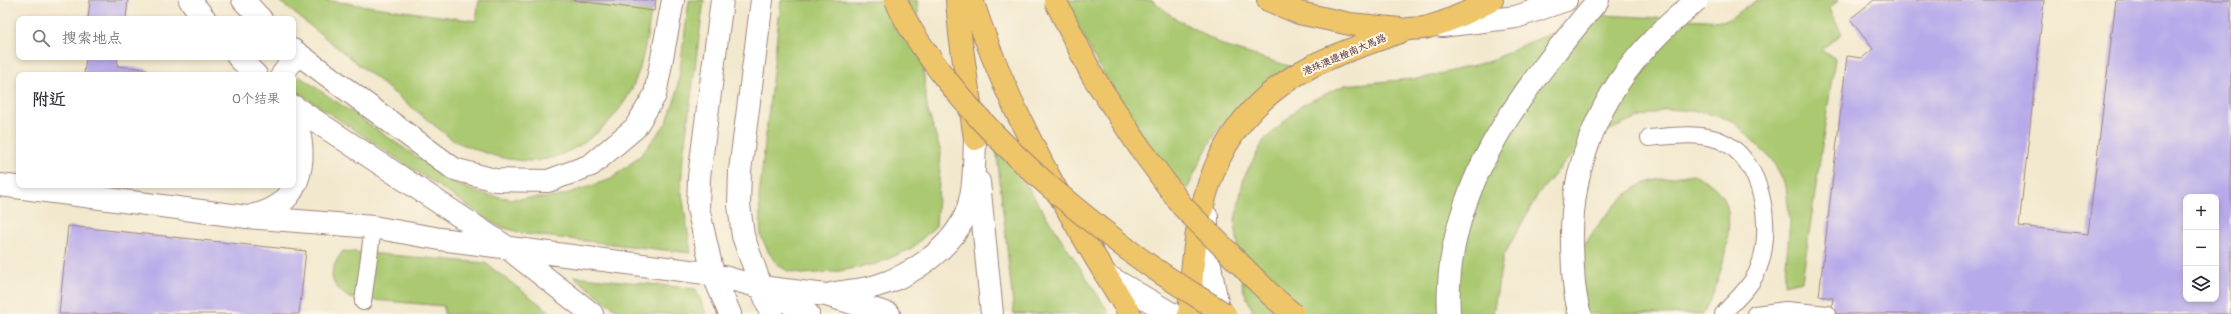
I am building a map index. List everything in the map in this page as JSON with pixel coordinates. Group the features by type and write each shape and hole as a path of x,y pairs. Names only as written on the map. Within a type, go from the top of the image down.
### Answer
{"main road":[{"path":"896,0 902,14 930,58 986,128 1029,168 1132,253 1225,314"},
{"path":"957,0 960,34 975,138"},
{"path":"972,0 1001,78 1053,185 1130,314"},
{"path":"1055,0 1092,75 1138,145 1183,207 1271,295 1293,314"},
{"path":"1268,0 1299,13 1350,24 1404,29"},
{"name":"港珠澳邊檢南大馬路","path":"1189,314 1193,262 1212,172 1230,136 1252,110 1270,93 1290,78 1316,64 1404,29 1427,28 1461,17 1492,0"}],"street":[{"path":"190,0 203,16"},
{"path":"242,0 258,16"},
{"path":"296,53 454,169 495,180 548,181 591,165 635,128 655,95 673,0"},
{"path":"722,0 699,177 698,208 713,274 730,314"},
{"path":"762,0 740,171 739,205 743,236 760,286 772,314"},
{"path":"1427,28 1516,17 1566,0"},
{"path":"1449,314 1448,296 1454,244 1466,200 1490,146 1512,109 1542,68 1598,0"},
{"path":"1580,314 1573,276 1572,228 1575,192 1588,140 1604,105 1627,70 1654,38 1697,0"},
{"path":"241,60 253,72"},
{"path":"284,72 290,60"},
{"path":"296,108 505,246 592,314"},
{"path":"296,120 300,129 302,154 296,181"},
{"path":"826,295 875,286 898,278 931,257 953,236 966,214 972,193 975,138"},
{"path":"975,138 992,314"},
{"path":"0,184 16,186"},
{"path":"30,188 247,217 373,227 440,239 505,246 713,274 760,286 826,295 889,314"},
{"path":"247,217 269,212 286,201 294,188"},
{"path":"1207,192 1206,240 1211,276 1220,314"},
{"path":"1106,275 1172,314"},
{"path":"760,286 808,314"}],"lane":[{"path":"1649,138 1688,135 1720,141 1736,152 1748,164 1758,185 1764,209 1765,232 1758,270 1751,284 1723,314"},
{"path":"363,302 373,227"},
{"path":"1755,314 1786,310 1828,314"}],"green space":[{"path":"278,0 324,0 476,21 479,0 653,0 646,43 637,76 626,100 616,113 605,126 577,147 546,159 520,161 482,152 454,141"},
{"path":"689,0 704,0 683,157 681,187 691,253 525,234 498,226 296,91 296,80 299,76 453,182 481,194 512,199 557,197 611,179 641,155 667,122 677,93"},
{"path":"781,0 917,0 927,108 941,152 936,226 911,249 876,264 834,272 802,274 788,271 778,265 769,253 761,236 759,197"},
{"path":"1065,0 1152,0 1173,17 1226,47 1299,69 1258,94 1229,116 1207,148 1187,190 1146,142 1097,63"},
{"path":"1757,0 1839,0 1829,9 1842,34 1820,50 1835,58 1802,281 1784,285 1790,222 1786,186 1772,160 1733,121 1703,112 1667,109 1635,119 1601,134 1567,160 1538,194 1503,257 1493,314 1254,314 1243,289 1235,221 1244,177 1264,140 1302,105 1345,85 1423,78 1491,61 1520,46 1600,15 1726,21"},
{"path":"993,117 1019,174 1110,314 1014,314"},
{"path":"1693,174 1715,188 1722,196 1728,212 1729,226 1724,259 1719,276 1714,291 1702,314 1563,314 1566,286 1576,260 1595,230 1617,203 1628,193 1645,183 1659,179"},
{"path":"343,251 485,263 553,314 444,314 444,306 350,298 337,288 332,277 335,265"},
{"path":"573,276 696,289 706,314 622,314"}],"building":[{"path":"90,0 128,0 126,16 88,16"},
{"path":"572,0 656,0 654,11"},
{"path":"1874,0 2044,0 2019,226 2088,234 2116,0 2231,0 2231,314 1831,314 1833,298 1819,296 1847,56 1862,58 1873,49 1850,19"},
{"path":"86,60 118,60 117,66 147,69 146,72 84,72"},
{"path":"68,226 306,251 299,314 59,314"}]}
